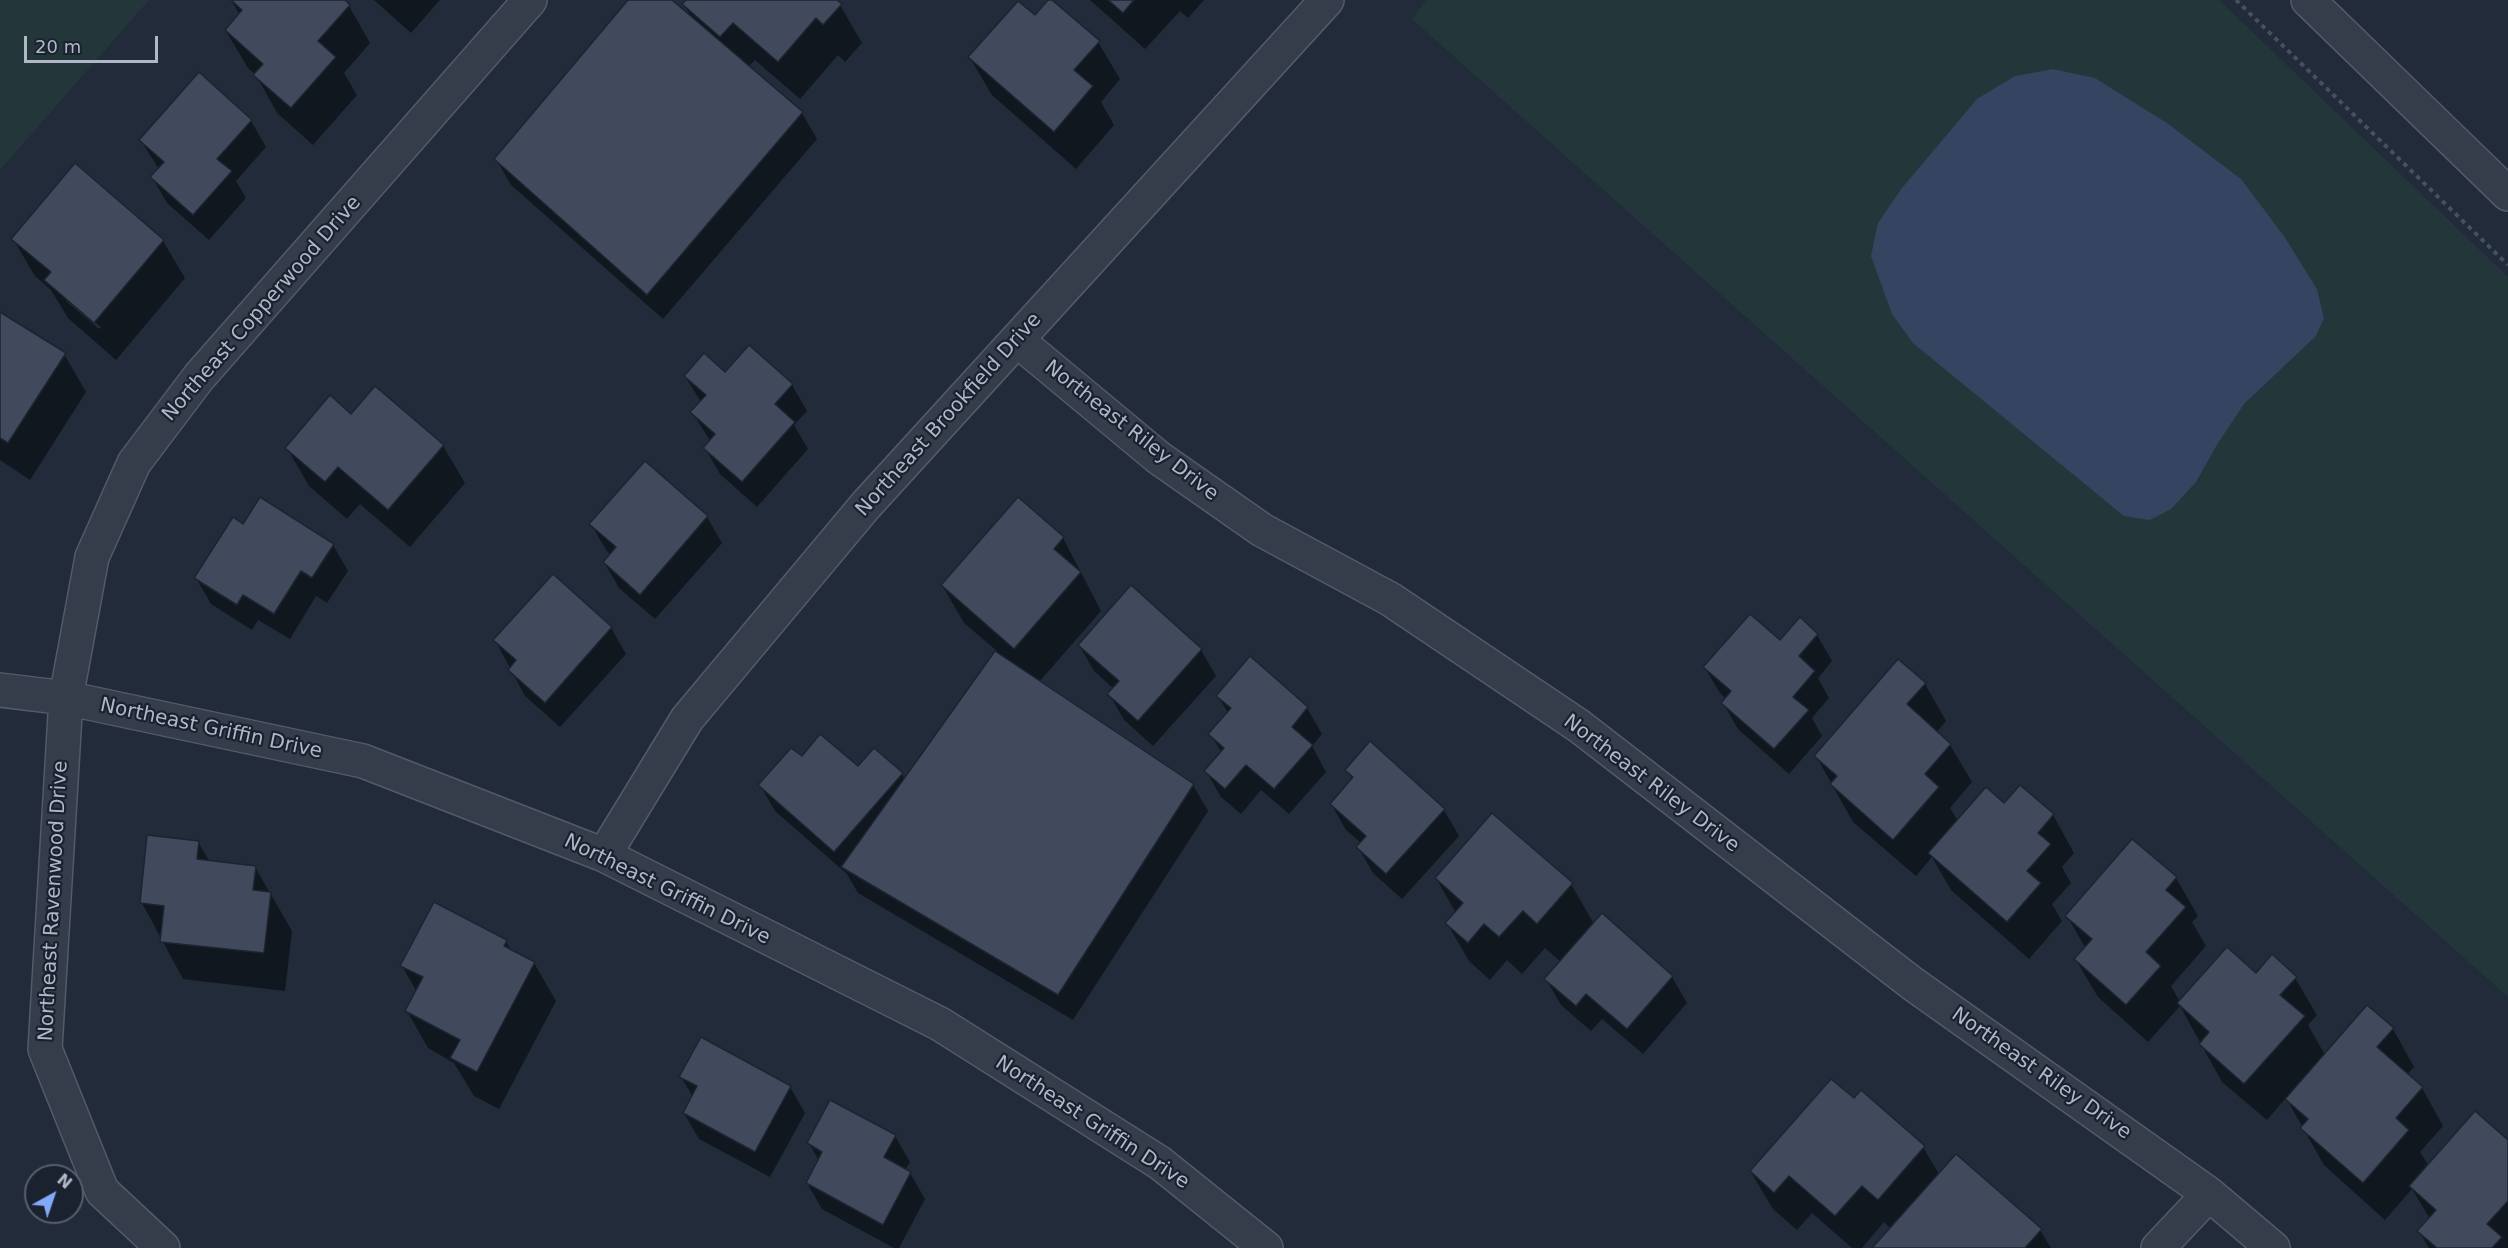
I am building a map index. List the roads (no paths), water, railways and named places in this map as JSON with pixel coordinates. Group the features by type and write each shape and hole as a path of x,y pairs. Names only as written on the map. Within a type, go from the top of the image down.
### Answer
{"street":[{"name":"Northeast Copperwood Drive","path":"66,698 92,557 134,463 199,376 530,0"},
{"name":"Northeast Brookfield Drive","path":"604,855 687,719 866,505 1327,0"},
{"path":"2308,0 2508,194"},
{"name":"Northeast Riley Drive","path":"1017,340 1159,458 1262,530 1390,599 1578,726 1913,984 2209,1194 2273,1248"},
{"name":"Northeast Griffin Drive","path":"0,690 66,698 363,761 604,855 940,1024 1160,1163 1266,1248"},
{"name":"Northeast Ravenwood Drive","path":"66,698 45,1049 102,1191 163,1248"},
{"path":"2158,1248 2209,1194"}],"water":[{"path":"2053,69 2095,78 2167,123 2241,179 2284,236 2317,289 2324,318 2316,336 2244,404 2196,482 2171,509 2150,520 2124,516 1913,343 1892,314 1871,256 1878,223 1902,188 1977,99 2015,76"}]}
